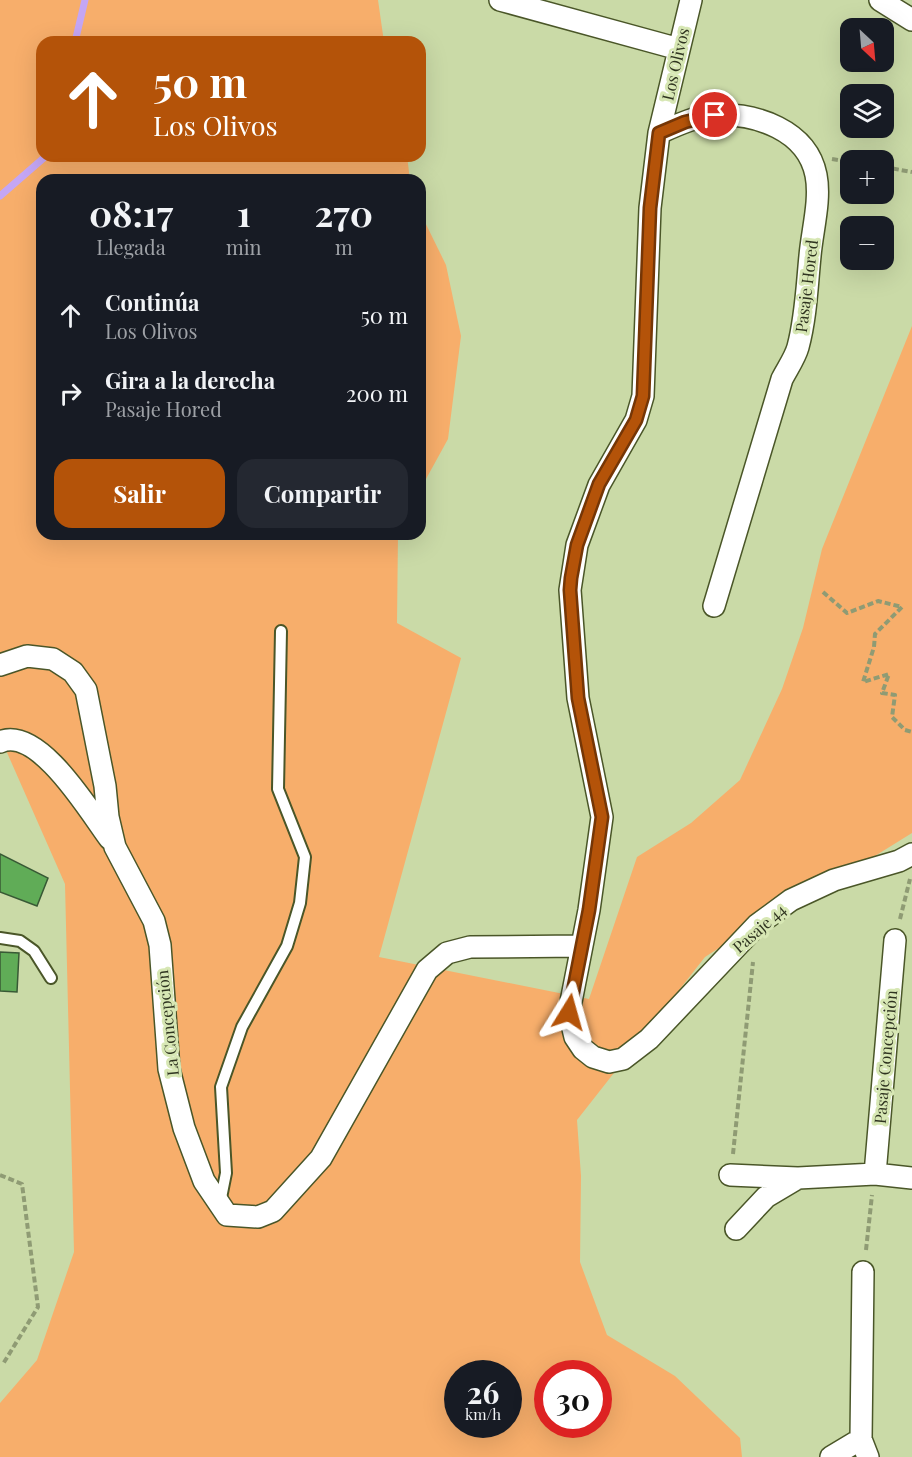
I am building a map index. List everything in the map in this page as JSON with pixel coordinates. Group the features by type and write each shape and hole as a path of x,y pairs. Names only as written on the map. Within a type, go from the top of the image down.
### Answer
{"street":[{"path":"500,0 679,50"},
{"name":"Los Olivos","path":"580,946 589,910 601,828 600,803 578,698 570,590 577,545 599,484 636,420 643,396 650,208 659,133 691,0"},
{"path":"880,0 912,20"},
{"name":"Pasaje Hored","path":"659,133 685,122 715,115 766,122 786,130 803,146 816,175 816,198 804,321 798,349 782,379 714,606"},
{"name":"La Concepción","path":"0,665 27,656 53,658 74,672 86,690 115,847 154,921 160,945 169,1069 184,1128 204,1181 219,1207"},
{"path":"0,742 6,739 25,744 56,765 115,847"},
{"name":"Pasaje 44","path":"580,946 569,1012 575,1037 593,1057 609,1062 623,1059 637,1050 757,925 811,889 899,861 912,854"},
{"name":"Pasaje Concepción","path":"875,1173 895,940"},
{"path":"219,1207 227,1215 240,1218 258,1217 273,1210 321,1158 427,970 447,953 470,947 580,946"},
{"path":"730,1175 798,1178 875,1173 912,1178"},
{"path":"736,1229 766,1197 798,1178"},
{"path":"831,1457 865,1448 863,1272"}],"lane":[{"path":"219,1207 226,1173 221,1087 242,1027 287,946 300,903 305,857 278,789 281,631"},
{"path":"0,938 20,940 34,951 51,978"}],"path":[{"path":"894,169 912,172"},
{"path":"823,592 847,614 878,601 902,608 875,634 874,647 863,682 889,674 882,693 895,695 892,717 912,732"},
{"path":"895,940 912,872"},
{"path":"730,1175 757,925"},
{"path":"863,1272 875,1173"},
{"path":"0,1175 22,1184 38,1306 3,1364"}],"shaded area":[{"path":"0,0 378,0 383,36 36,36 36,162 408,162 409,174 36,174 36,540 398,540 397,623 461,658 379,957 589,999 637,857 691,823 740,780 782,689 803,628 822,549 912,326 912,833 812,895 812,888 705,957 577,1120 581,1176 580,1262 607,1335 675,1376 740,1438 742,1457 0,1457 0,1403 37,1360 74,1252 65,884 5,748 0,751"},
{"path":"426,224 446,265 461,336 448,439 426,479"}],"building":[{"path":"0,854 48,878 37,906 0,892"},
{"path":"0,952 19,953 17,992 0,991"}],"waterway":[{"path":"76,36 85,0"},
{"path":"0,196 39,162"}],"route":[{"path":"569,1012 580,946 589,910 602,817 578,698 570,590 573,566 577,545 599,484 636,420 643,396 650,208 659,133 685,122 715,115"}]}
